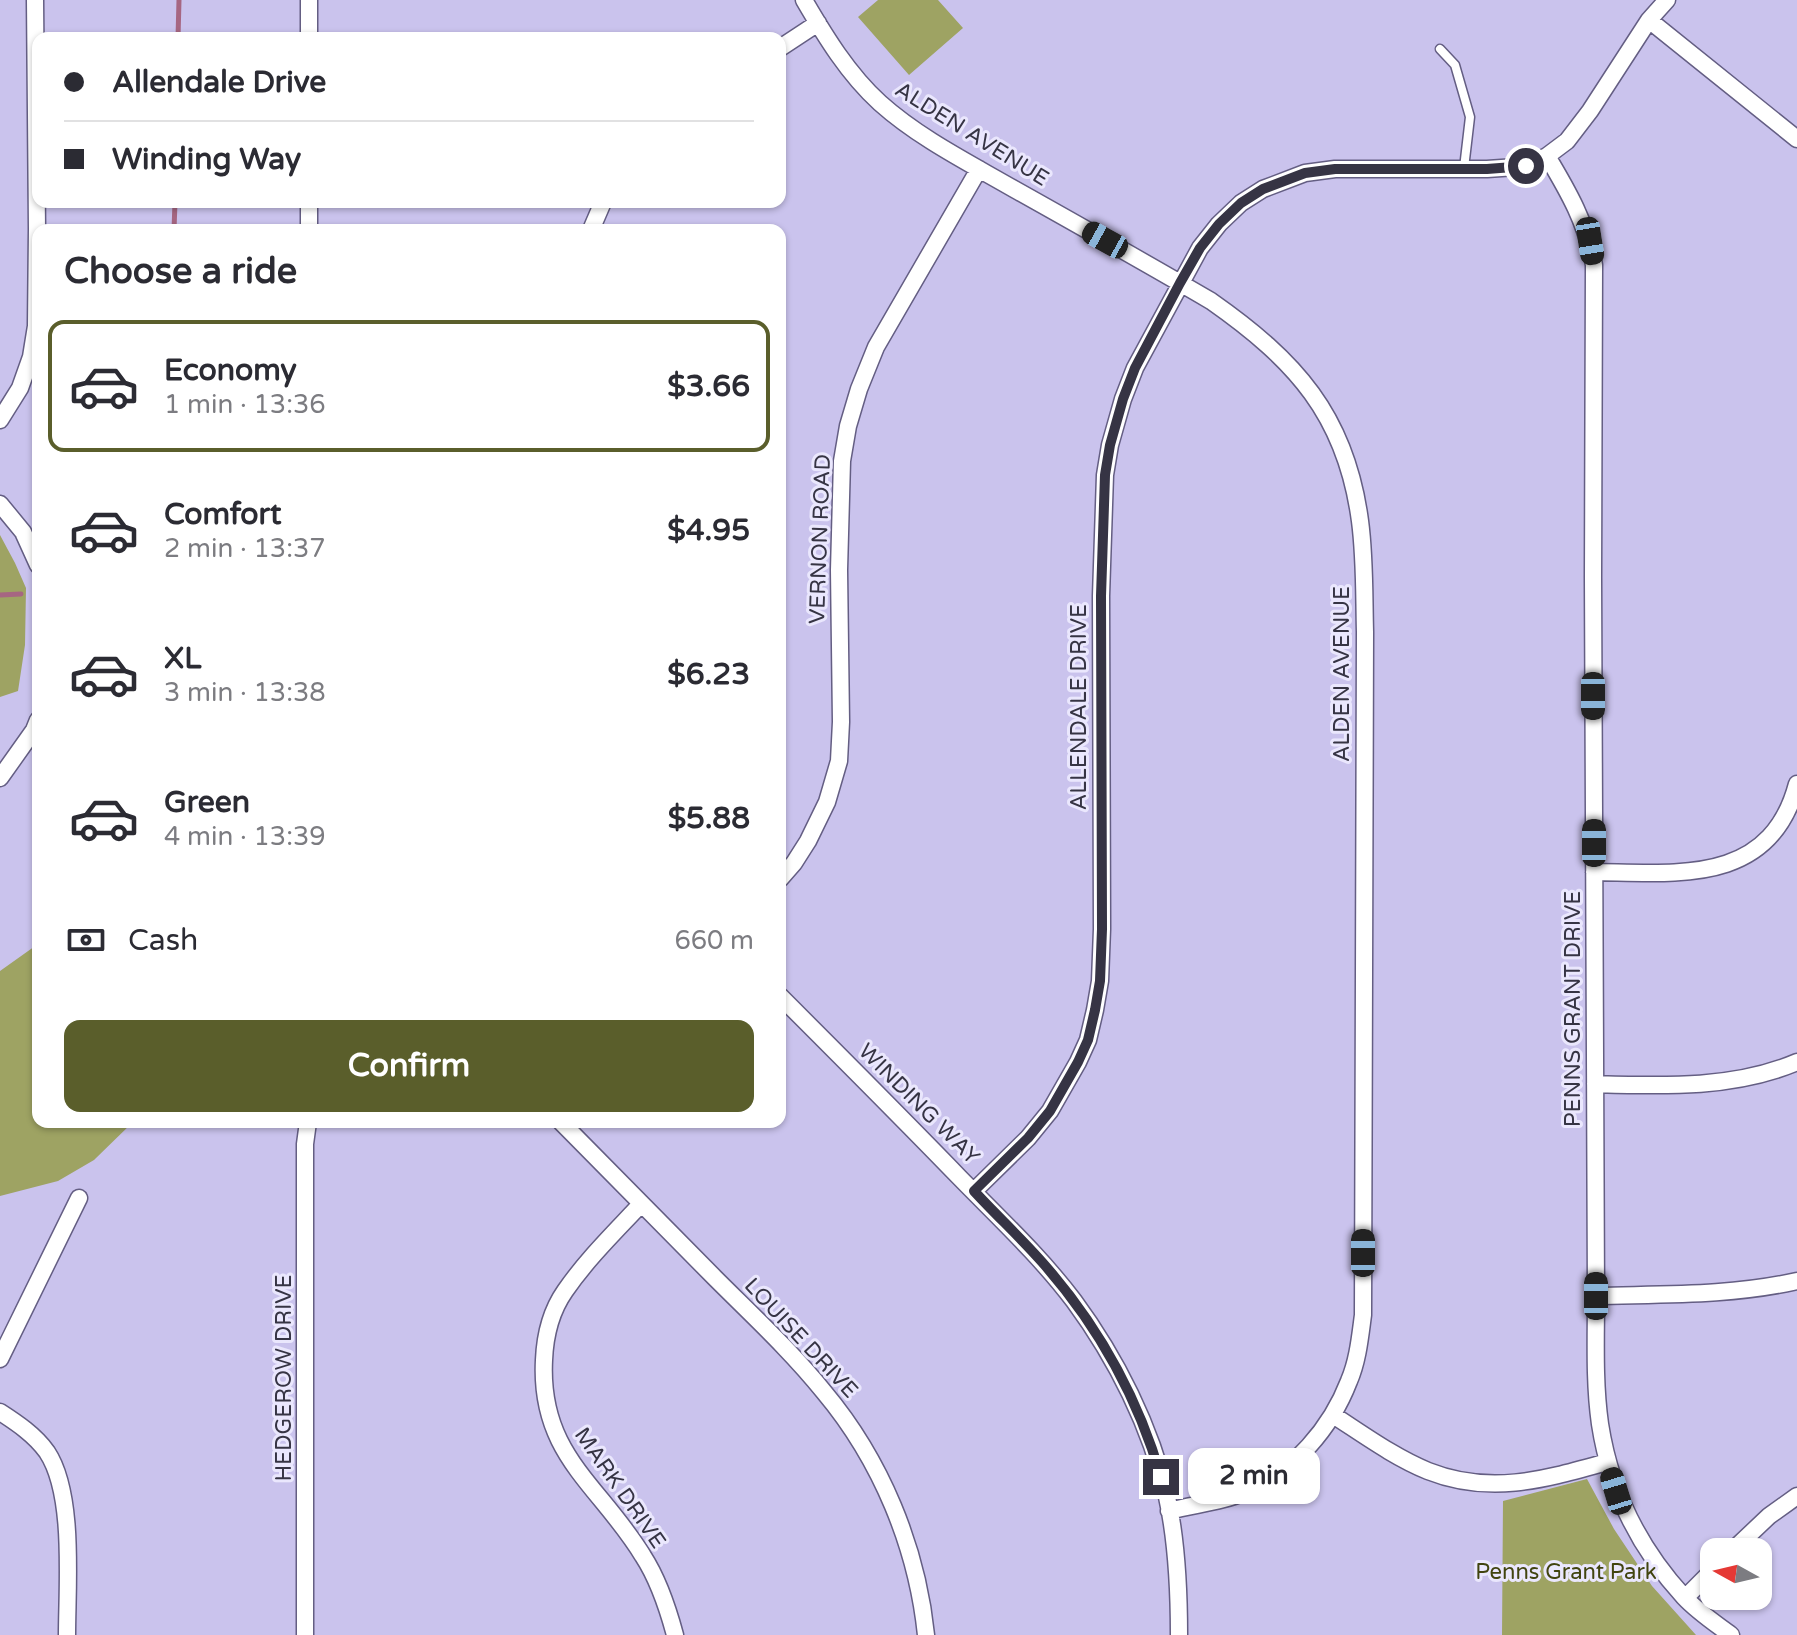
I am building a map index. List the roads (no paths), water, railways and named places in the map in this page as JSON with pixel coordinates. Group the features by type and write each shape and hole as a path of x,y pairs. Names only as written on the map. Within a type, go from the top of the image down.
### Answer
{"street":[{"path":"35,0 35,32"},
{"path":"309,0 309,32"},
{"name":"ALDEN AVENUE","path":"804,0 837,53 881,104 979,169 1211,301 1275,350 1295,371 1335,431 1345,453 1354,488 1360,522 1365,632 1363,1315 1359,1349 1350,1380 1333,1415 1298,1457 1267,1481 1246,1492 1169,1511"},
{"name":"ALLENDALE DRIVE","path":"974,1191 1028,1138 1050,1111 1088,1040 1100,981 1102,929 1101,596 1105,475 1119,414 1135,368 1200,248 1241,203 1274,184 1305,173 1335,169 1516,167 1526,166 1547,156 1567,141 1649,20 1667,0"},
{"path":"1649,20 1797,139"},
{"path":"786,44 818,23"},
{"name":"PENNS GRANT DRIVE","path":"1547,156 1580,215 1590,241 1594,265 1596,1296 1600,1423 1616,1491 1642,1543 1685,1598 1731,1635"},
{"name":"VERNON ROAD","path":"786,872 808,841 827,802 839,761 842,461 848,426 876,347 979,169"},
{"path":"0,420 20,388 32,351"},
{"path":"0,504 23,532 32,552"},
{"path":"0,778 32,733"},
{"path":"1594,872 1706,871 1737,860 1768,838 1784,819 1797,784"},
{"name":"WINDING WAY","path":"786,1002 1042,1262 1094,1329 1120,1375 1156,1459 1169,1511 1179,1600 1179,1635"},
{"path":"1595,1084 1690,1084 1733,1080 1761,1075 1797,1062"},
{"name":"HEDGEROW DRIVE","path":"305,1635 307,1128"},
{"name":"LOUISE DRIVE","path":"567,1128 787,1350 849,1424 876,1468 909,1551 920,1592 926,1635"},
{"path":"0,1359 79,1198"},
{"name":"MARK DRIVE","path":"641,1204 598,1249 564,1292 548,1328 545,1393 561,1446 643,1556 675,1635"},
{"path":"1596,1296 1717,1293 1768,1288 1797,1281"},
{"path":"0,1412 34,1437 47,1453 62,1490 66,1522 67,1635"},
{"path":"1333,1415 1398,1456 1427,1471 1456,1480 1495,1485 1528,1482 1607,1462"},
{"path":"1746,1538 1797,1496"},
{"path":"1685,1598 1700,1583"}],"lane":[{"path":"1440,49 1455,65 1470,117 1464,169"}],"waterway":[{"path":"178,32 179,0"},
{"path":"174,224 175,208"},
{"path":"0,595 21,594"}],"park label":[{"name":"Penns Grant Park","path":"1566,1572"}]}
